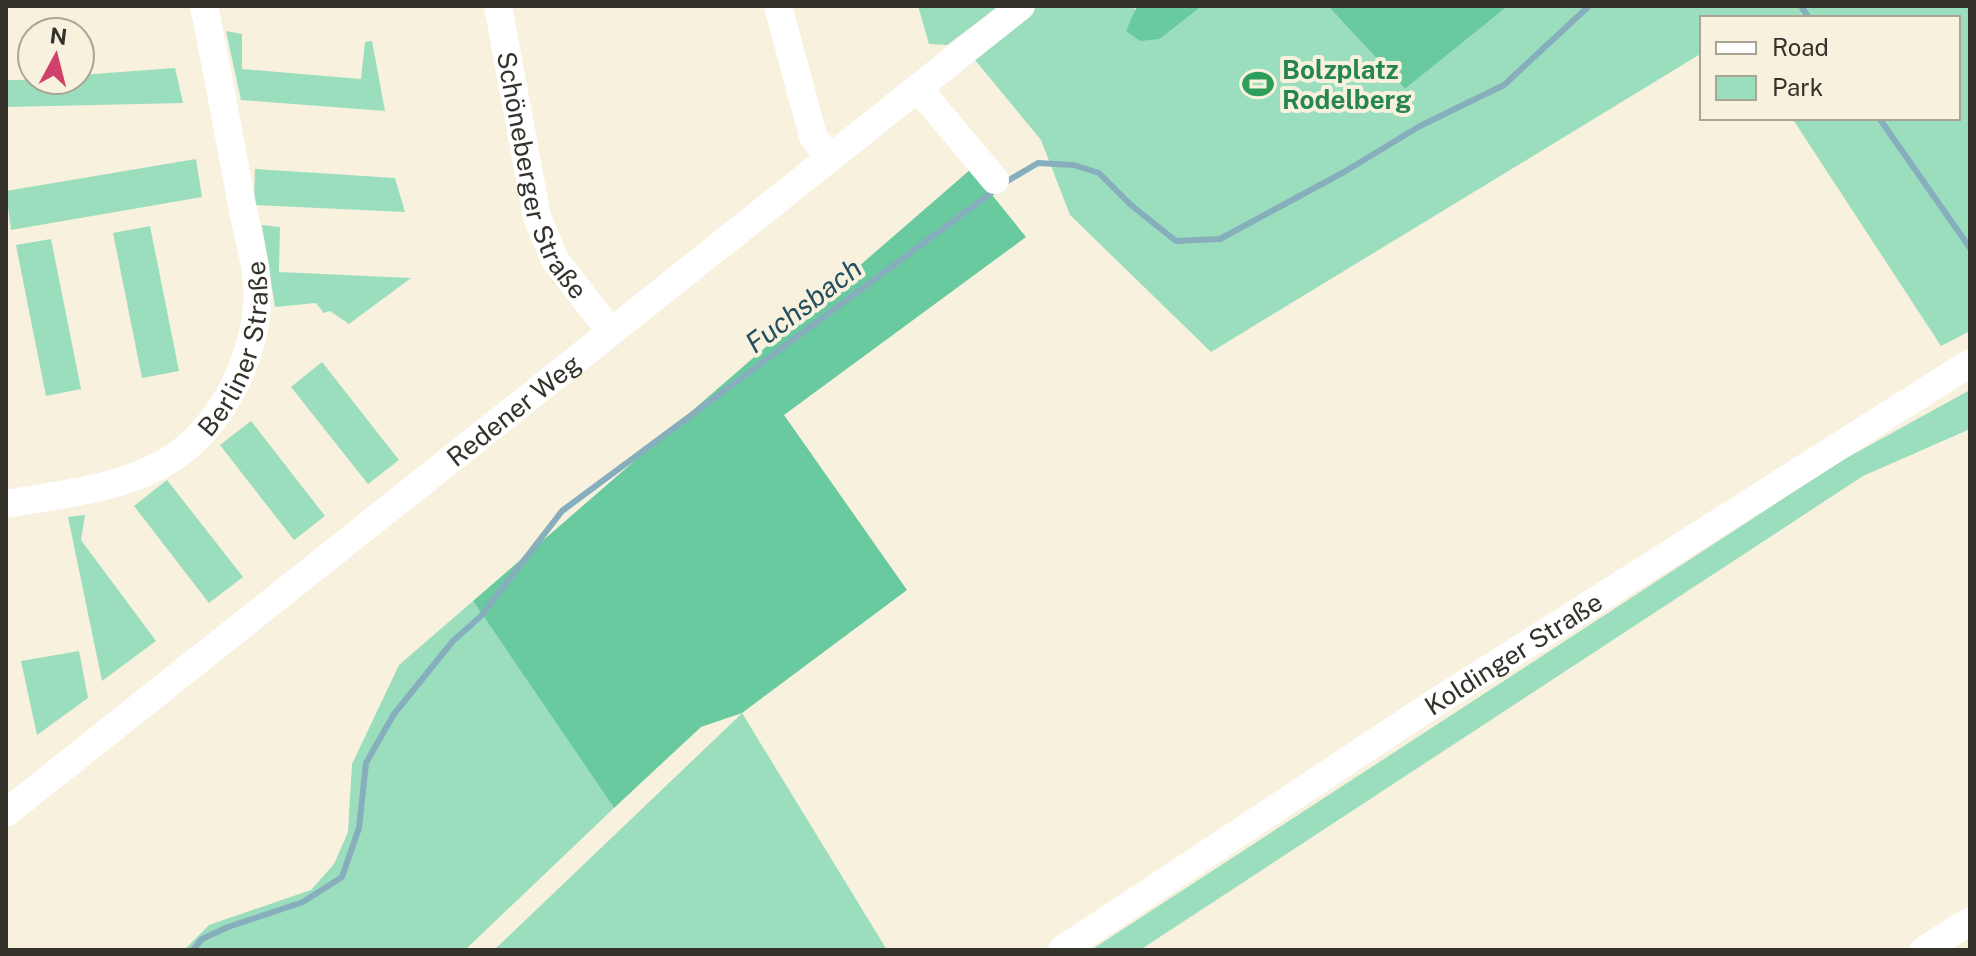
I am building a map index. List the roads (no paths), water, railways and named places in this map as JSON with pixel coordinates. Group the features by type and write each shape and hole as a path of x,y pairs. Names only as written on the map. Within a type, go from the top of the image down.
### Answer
{"street":[{"name":"Berliner Straße","path":"6,504 117,483 162,465 192,443 212,421 232,392 248,353 255,326 256,276 204,6"},
{"name":"Schöneberger Straße","path":"498,6 537,217 555,260 610,331"},
{"path":"778,6 813,136 829,159"},
{"name":"Redener Weg","path":"6,813 1021,6"},
{"path":"918,88 995,180"},
{"name":"Koldinger Straße","path":"1062,950 1430,706 1970,363"},
{"path":"1925,950 1970,921"}],"waterway":[{"name":"Fuchsbach","path":"1004,183 1038,163 1074,165 1099,173 1131,205 1176,241 1220,239 1344,172 1420,126 1504,85 1589,6"},
{"path":"1801,6 1808,16"},
{"path":"1880,120 1970,248"},
{"name":"Fuchsbach","path":"193,950 202,939 303,902 342,877 359,828 366,763 394,714 453,641 481,616 562,511 995,190"}],"place":[{"name":"Bolzplatz Rodelberg","path":"1258,84"}]}
